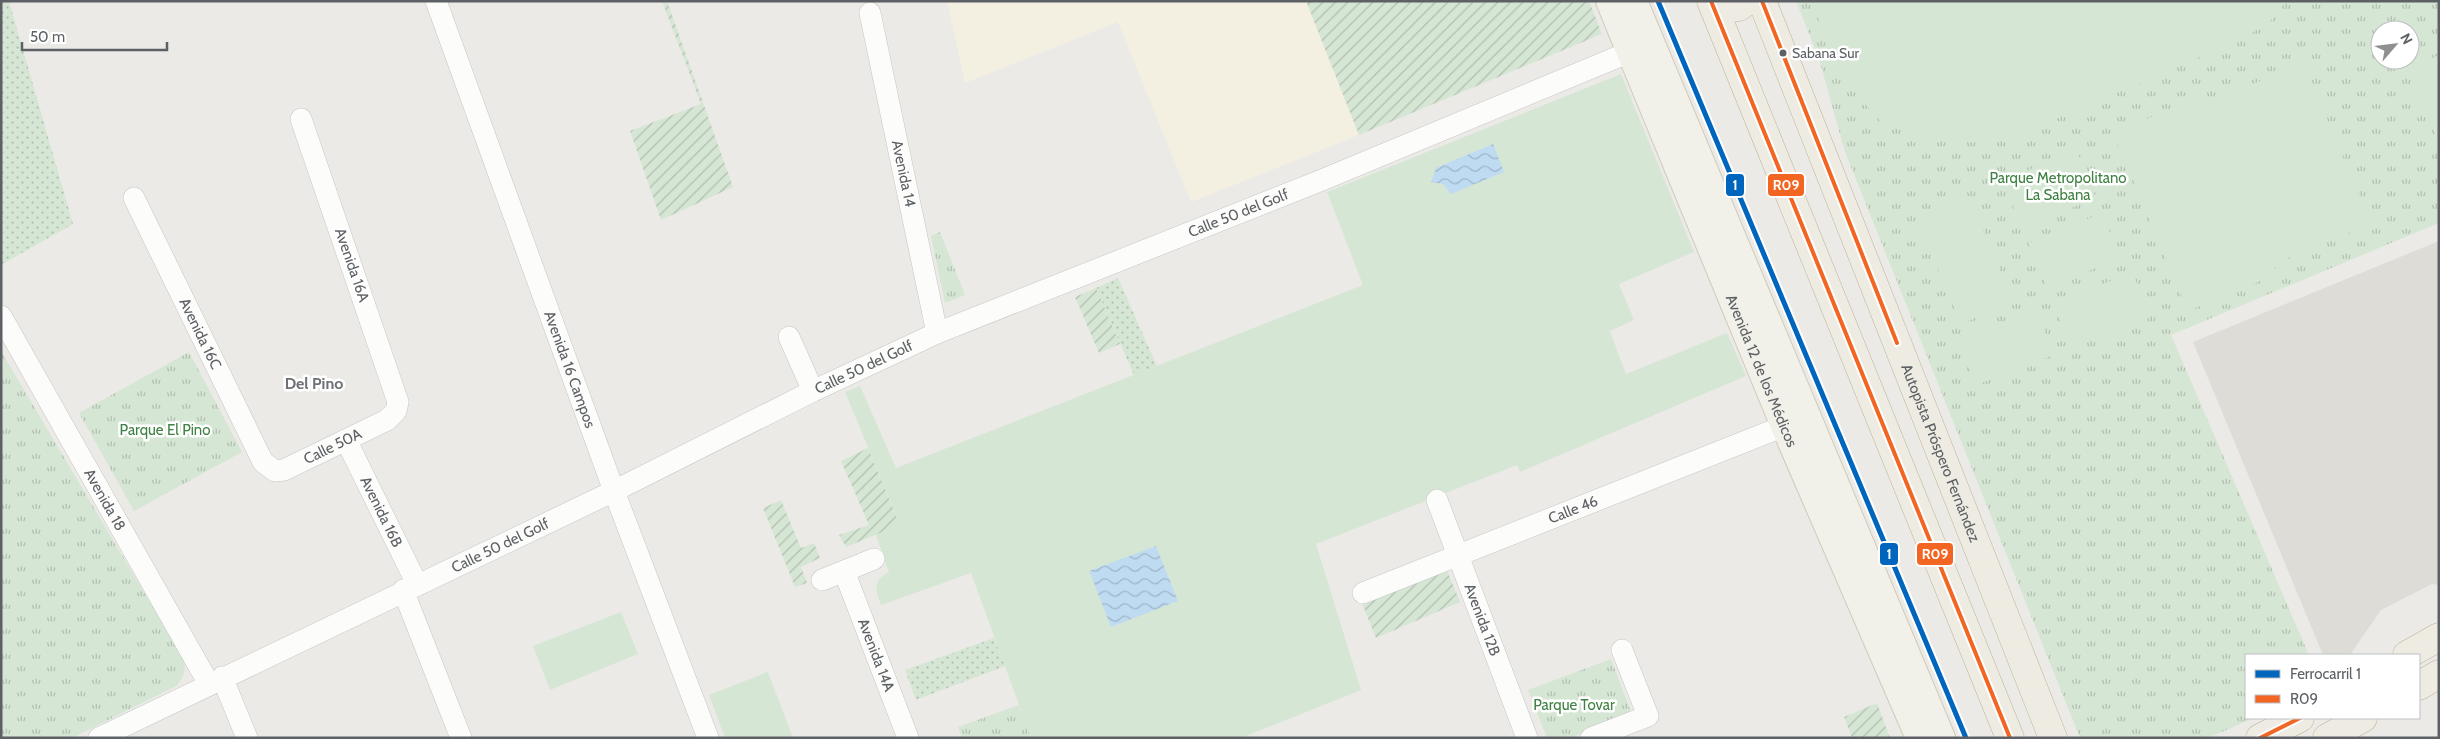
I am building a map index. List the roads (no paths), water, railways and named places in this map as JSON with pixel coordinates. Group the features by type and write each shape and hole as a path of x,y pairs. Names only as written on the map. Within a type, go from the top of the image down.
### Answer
{"highway":[{"path":"1711,1 2010,738"},
{"path":"1723,1 1732,8 1739,7 1747,1"},
{"name":"Autopista Próspero Fernández","path":"1762,1 2053,738"},
{"path":"2410,654 2439,637"},
{"path":"2420,685 2439,674"},
{"path":"2327,738 2361,719"},
{"path":"2260,738 2291,726"}],"main road":[{"name":"Avenida 12 de los Médicos","path":"1609,1 1641,48 1942,738"},
{"name":"Avenida 12 de los Médicos","path":"1634,1 1641,48 1784,426 1919,738"}],"street":[{"name":"Avenida 16 Campos","path":"436,1 614,491 708,738"},
{"name":"Avenida 14","path":"870,13 937,332"},
{"name":"Calle 50 del Golf","path":"99,738 216,680 614,491 813,391 937,332 1322,180 1641,48"},
{"name":"Avenida 16A","path":"301,119 396,394 396,412"},
{"name":"Avenida 16C","path":"134,198 263,462 269,468"},
{"name":"Avenida 18","path":"1,316 216,680 247,738"},
{"path":"789,337 813,391"},
{"name":"Calle 50A","path":"269,468 275,471 284,470 387,420 396,412"},
{"name":"Calle 46","path":"1363,593 1784,426"},
{"name":"Avenida 16B","path":"346,440 410,587 461,738"},
{"name":"Avenida 12B","path":"1437,500 1527,738"},
{"path":"822,580 874,559"},
{"name":"Avenida 14A","path":"844,572 908,738"},
{"path":"1592,738 1648,716 1622,650"}],"water":[{"path":"1493,144 1504,172 1451,194 1443,184 1431,182 1436,168"},
{"path":"1156,546 1178,601 1111,627 1089,571"}],"rail line":[{"name":"1","path":"1658,1 1966,738"}],"place":[{"name":"Sabana Sur","path":"1783,53"}],"district":[{"name":"Del Pino","path":"314,383"}],"park label":[{"name":"Parque Metropolitano La Sabana","path":"2058,186"},
{"name":"Parque El Pino","path":"165,430"},
{"name":"Parque Tovar","path":"1574,705"}]}
